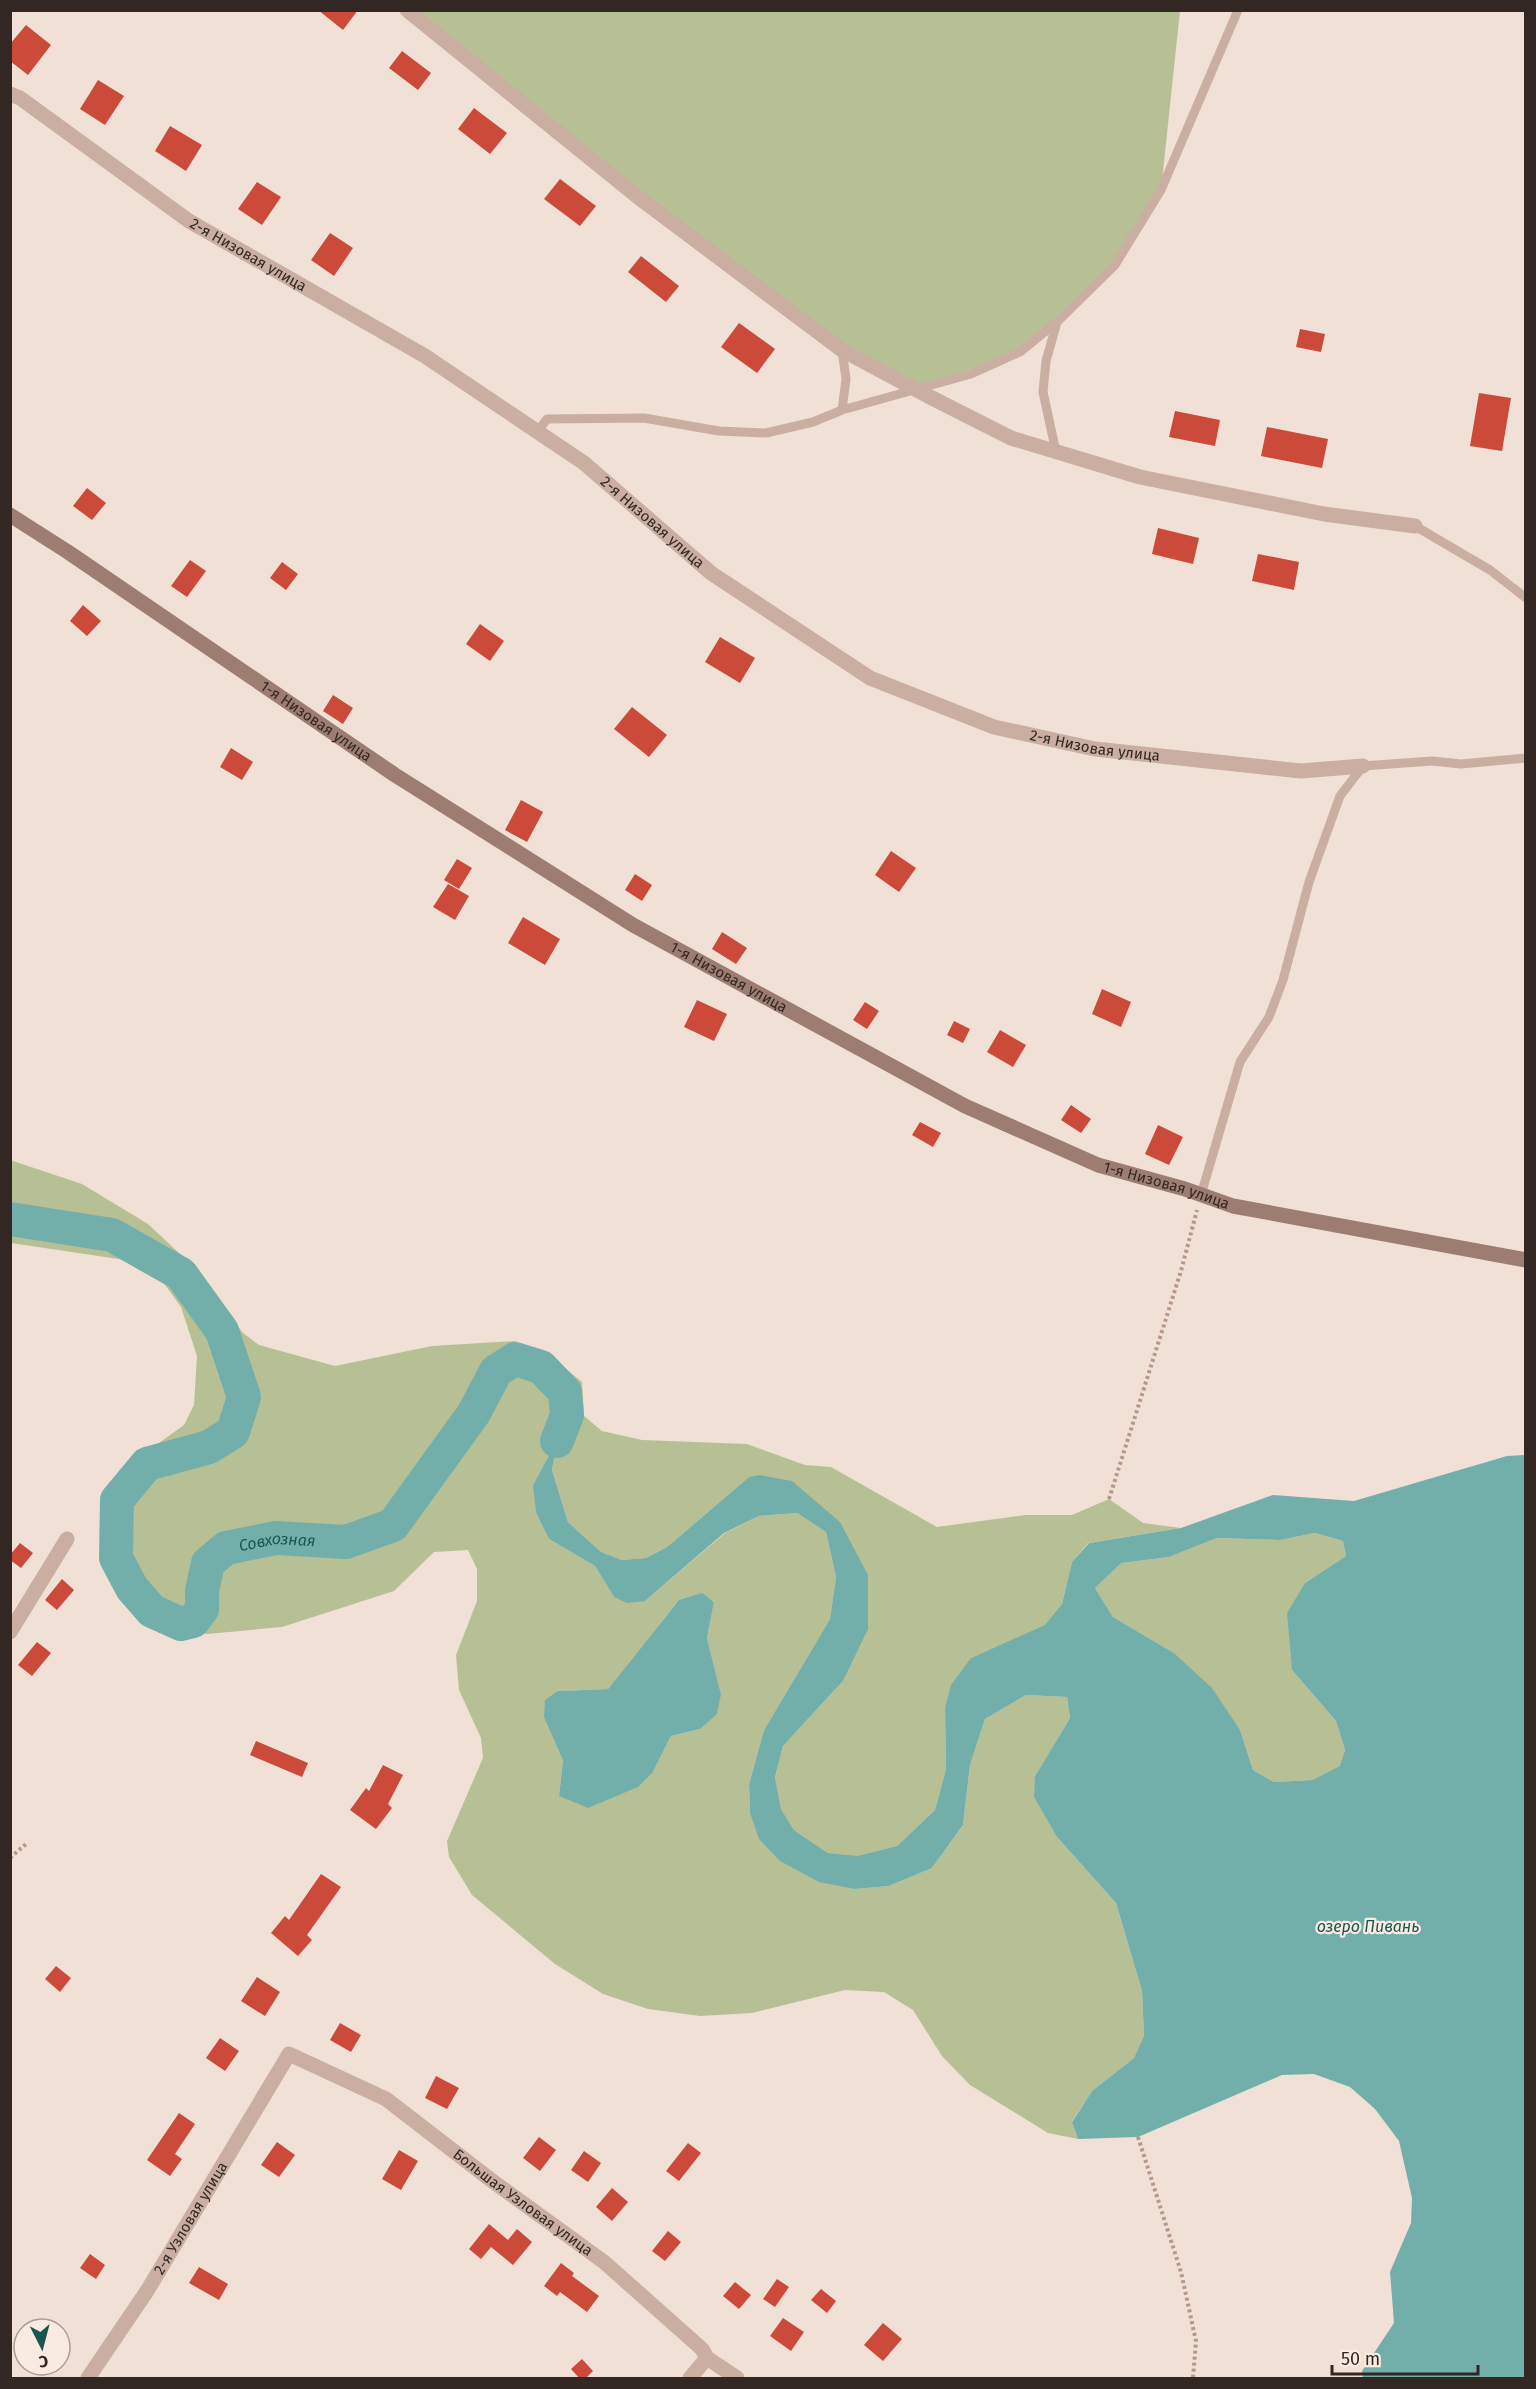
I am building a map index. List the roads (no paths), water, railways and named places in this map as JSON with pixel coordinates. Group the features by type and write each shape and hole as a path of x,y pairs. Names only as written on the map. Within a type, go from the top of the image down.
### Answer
{"street":[{"path":"407,10 638,197 842,350 915,389 1011,438 1140,477 1324,514 1415,526"},
{"name":"2-я Низовая улица","path":"10,94 20,98 189,220 425,356 584,463 711,573 870,678 994,727 1095,749 1301,771 1364,766"},
{"name":"1-я Низовая улица","path":"10,516 68,552 394,775 633,924 965,1106 1098,1164 1233,1206 1526,1260"},
{"path":"10,1632 67,1539"},
{"name":"Большая Узловая улица","path":"289,2054 386,2099 491,2180 604,2262 702,2349 707,2358 737,2379"},
{"name":"2-я Узловая улица","path":"88,2379 147,2291 289,2054"},
{"path":"690,2379 707,2358"}],"lane":[{"path":"537,432 547,418 644,418 719,431 766,433 813,422 842,410 971,374 1020,352 1057,322 1115,265 1161,190 1238,10"},
{"path":"1056,452 1043,392 1046,361 1057,322"},
{"path":"842,350 846,379 842,410"},
{"path":"1415,526 1490,570 1526,598"},
{"path":"1201,1195 1240,1062 1269,1017 1283,980 1309,882 1340,796 1364,766 1432,762 1461,764 1526,758"}],"water":[{"name":"озеро Пивань","path":"557,1441 552,1470 568,1522 601,1552 622,1560 646,1558 667,1547 749,1477 760,1475 792,1481 840,1522 868,1575 868,1629 843,1681 783,1746 775,1777 781,1809 794,1830 828,1853 858,1856 897,1846 935,1810 946,1769 945,1708 951,1685 971,1658 1045,1625 1062,1604 1072,1562 1089,1543 1181,1528 1273,1495 1354,1501 1507,1456 1525,1455 1525,2378 1363,2378 1362,2371 1394,2323 1390,2272 1411,2223 1412,2198 1399,2141 1375,2109 1350,2087 1314,2074 1282,2075 1138,2137 1078,2139 1072,2122 1092,2091 1134,2058 1144,2036 1142,1991 1116,1903 1057,1837 1034,1797 1035,1776 1070,1718 1067,1697 1026,1695 985,1719 970,1765 963,1825 932,1868 889,1886 855,1889 819,1882 780,1861 759,1839 750,1813 749,1784 764,1730 830,1619 836,1577 826,1532 797,1513 759,1516 724,1533 645,1601 627,1603 614,1597 595,1566 549,1539 536,1512 533,1485","holes":["1315,1533 1343,1541 1346,1556 1305,1583 1287,1613 1292,1670 1336,1721 1345,1750 1340,1766 1312,1780 1274,1782 1253,1770 1240,1730 1212,1688 1174,1653 1113,1617 1095,1588 1121,1563 1169,1557 1217,1538 1280,1540"]},
{"path":"702,1593 714,1602 707,1638 721,1694 717,1714 700,1729 671,1736 653,1772 638,1787 588,1808 559,1796 563,1760 544,1717 545,1700 558,1691 608,1689 679,1600"}],"waterway":[{"name":"Совхозная","path":"10,1219 112,1235 181,1274 222,1331 244,1397 233,1432 209,1447 147,1464 117,1500 116,1558 132,1588 152,1611 181,1624 193,1621 202,1609 202,1591 208,1563 226,1548 276,1538 346,1542 393,1525 474,1413 496,1371 515,1359 541,1367 565,1392 567,1415 557,1441"}]}
